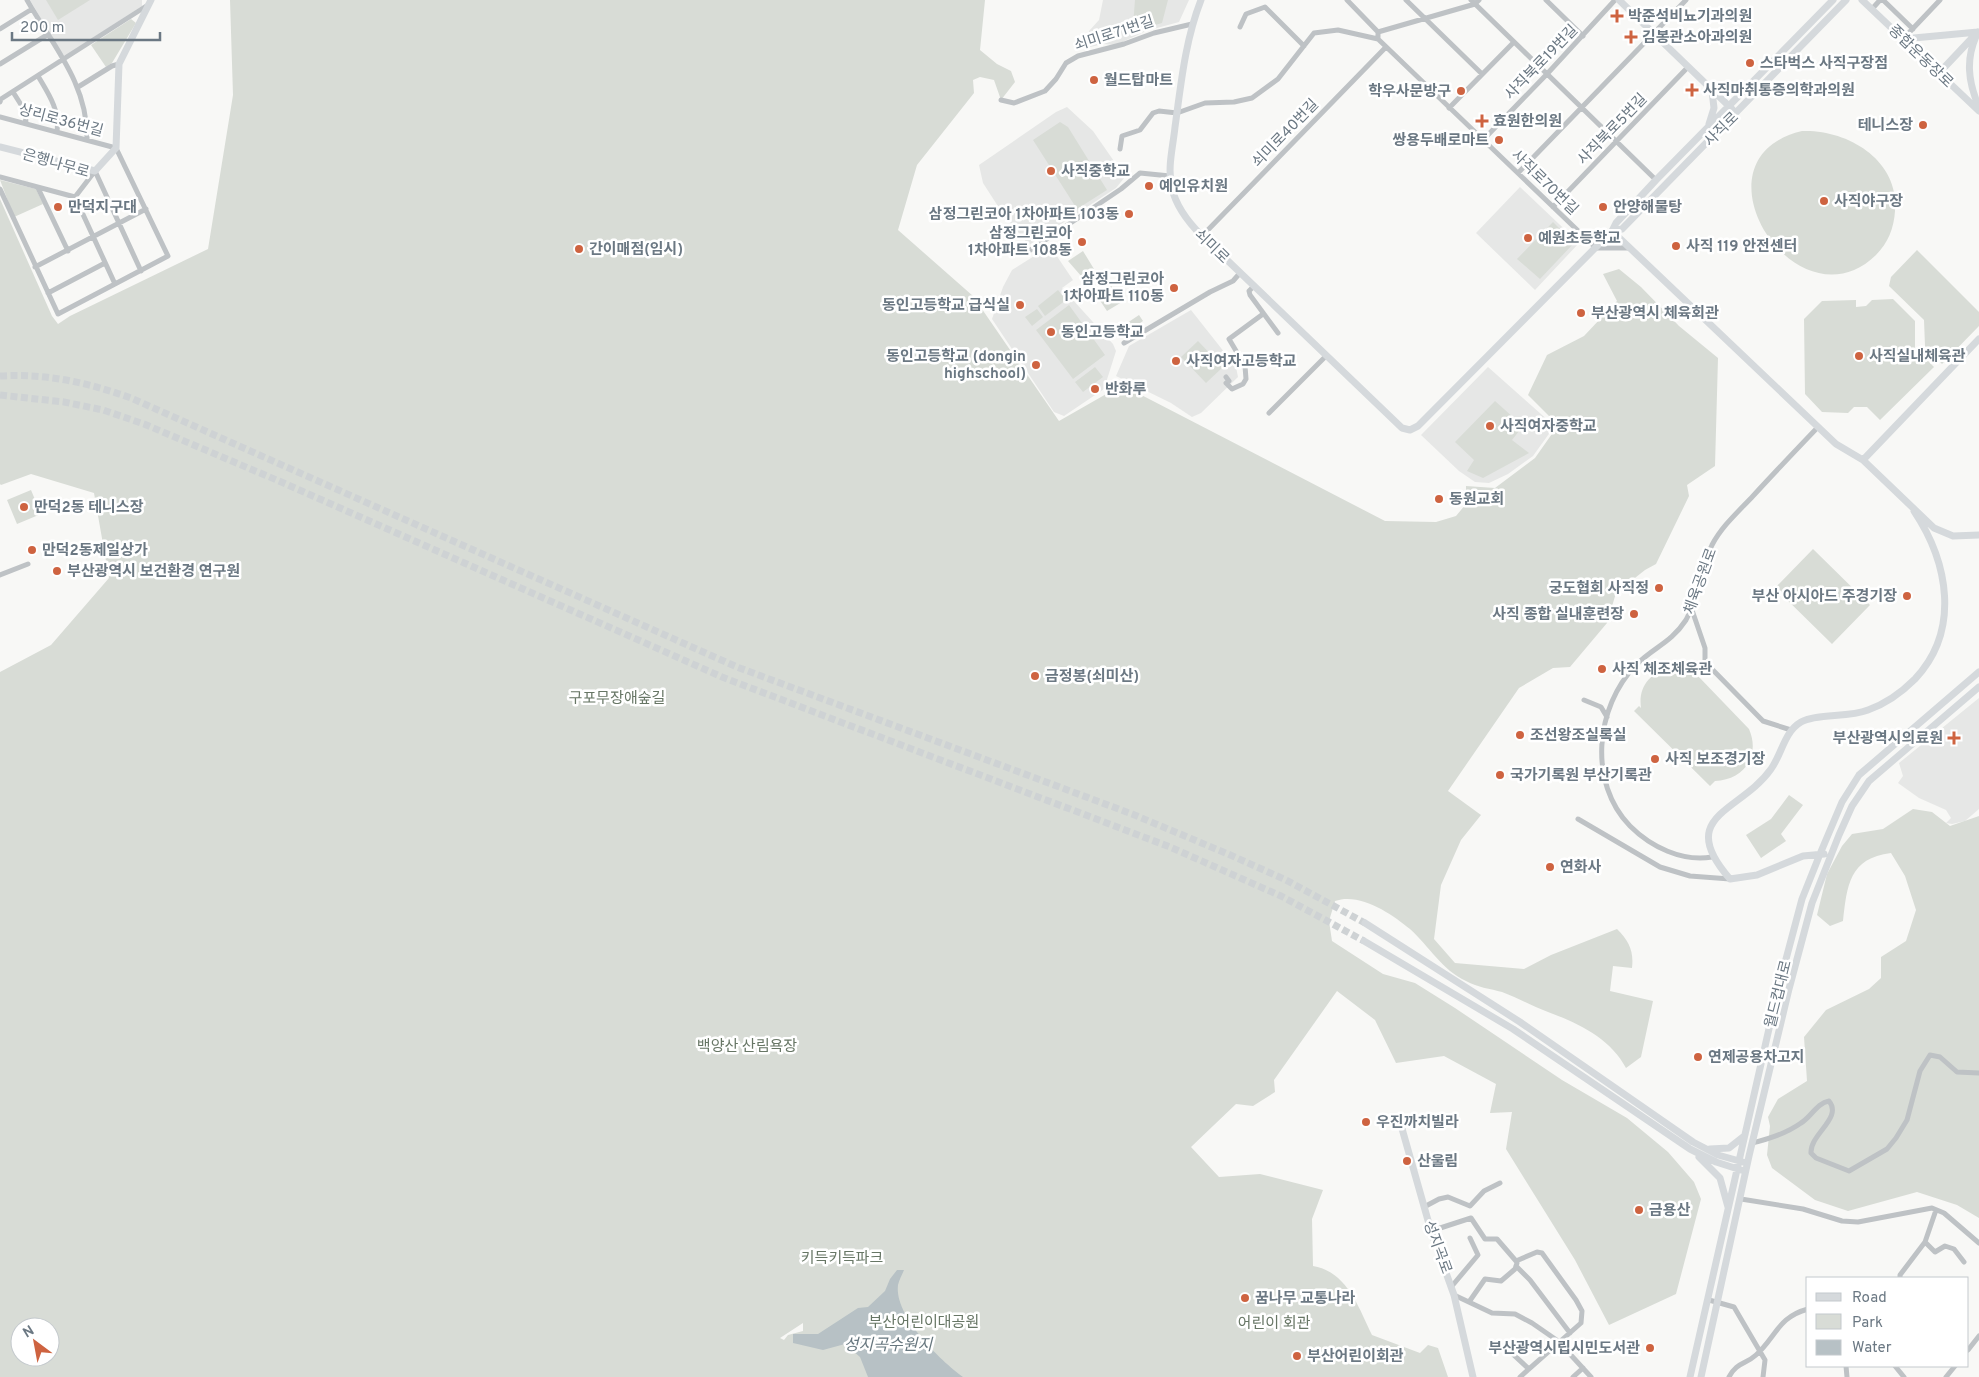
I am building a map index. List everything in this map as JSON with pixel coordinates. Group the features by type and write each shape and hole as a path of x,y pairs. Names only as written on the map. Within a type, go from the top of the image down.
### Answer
{"main road":[{"name":"쇠미로","path":"1201,0 1192,24 1177,113 1170,176 1176,202 1189,223 1402,428"},
{"path":"1619,0 1736,113"},
{"name":"사직로","path":"1402,428 1410,430 1418,426 1596,248 1612,231 1616,223 1656,180 1833,0"},
{"name":"사직로","path":"1612,231 1622,229 1846,0"},
{"name":"종합운동장로","path":"1862,0 1979,111"},
{"path":"95,171 116,148 120,64 150,2"},
{"path":"1903,39 1978,31"},
{"path":"1939,73 1978,31"},
{"path":"1978,31 1971,45 1968,67 1972,91 1979,107"},
{"path":"1704,131 1714,108 1712,90"},
{"name":"은행나무로","path":"0,147 95,171"},
{"path":"1612,231 1836,444 1863,460 1914,511 1934,528 1953,536 1979,535"},
{"path":"1863,460 1979,339"},
{"path":"1831,855 1803,856 1757,875 1730,879 1712,857 1709,840 1713,822 1725,808 1743,798 1762,781 1779,757 1791,730 1804,720 1811,718 1836,717 1869,710 1895,695 1920,673 1935,649 1943,620 1945,591 1938,557 1914,511"},
{"name":"월드컵대로","path":"1690,1377 1778,989 1802,899 1820,854 1842,802 1859,775 1979,672"},
{"name":"월드컵대로","path":"1701,1377 1719,1303 1752,1143 1812,902 1852,806 1869,782 1979,687"},
{"path":"1366,923 1520,1022 1693,1142 1738,1165"},
{"path":"1364,940 1513,1029 1690,1149 1720,1178 1728,1211"},
{"name":"성지곡로","path":"1399,1118 1431,1231 1452,1286 1473,1377"},
{"path":"1706,1149 1729,1148 1744,1137"},
{"path":"1690,1149 1747,1168"}],"street":[{"path":"27,0 78,87 86,113 87,139"},
{"path":"1120,149 1122,136 1140,130 1153,113 1159,111 1177,113 1205,103 1234,102 1252,98 1278,79 1314,34 1326,30 1356,32 1378,39 1378,32 1347,0"},
{"path":"1406,0 1482,74"},
{"path":"1546,0 1583,36"},
{"name":"사직북로19번길","path":"1483,140 1615,0"},
{"path":"1518,173 1686,0"},
{"path":"1872,9 1881,0 1913,29"},
{"path":"1903,39 1940,0"},
{"path":"1378,32 1475,1 1514,42 1656,180"},
{"path":"0,100 150,2"},
{"path":"1240,27 1246,14 1265,7 1304,46"},
{"path":"0,29 32,9"},
{"name":"쇠미로71번길","path":"1001,100 1014,103 1045,91 1056,79 1066,63 1078,56 1110,49 1154,33 1192,24"},
{"path":"0,64 47,35"},
{"name":"사직로70번길","path":"1378,39 1596,248"},
{"path":"1449,108 1514,42"},
{"name":"쇠미로40번길","path":"1202,236 1386,47"},
{"path":"78,87 112,66 120,64"},
{"name":"사직북로5번길","path":"1553,207 1688,67"},
{"path":"38,76 50,96 55,110 57,131"},
{"name":"종합운동장로","path":"1972,91 1979,98"},
{"path":"13,92 25,112 26,124"},
{"name":"상리로36번길","path":"0,117 116,148"},
{"path":"0,189 35,268 58,314 168,256 116,148"},
{"path":"75,197 95,171"},
{"name":"은행나무로","path":"95,171 141,271"},
{"path":"1029,251 1121,189 1140,173 1170,176"},
{"path":"0,177 75,197"},
{"path":"38,188 68,251"},
{"path":"75,197 115,284"},
{"path":"35,268 146,209"},
{"path":"1596,248 1630,248"},
{"path":"48,293 105,263"},
{"path":"1124,342 1232,281 1240,273"},
{"path":"1254,286 1249,291 1250,295 1278,333"},
{"path":"1226,377 1229,380 1226,383 1228,388 1232,389 1243,384 1248,372 1229,338 1263,314"},
{"path":"1269,413 1326,356"},
{"name":"체육공원로","path":"1712,857 1692,858 1668,851 1647,840 1622,817 1612,800 1603,769 1602,744 1607,717 1617,692 1630,672 1646,656 1669,641 1692,610 1700,572 1719,534 1818,427"},
{"path":"0,575 28,564"},
{"path":"1692,610 1704,648 1705,662 1763,720 1791,730"},
{"path":"1584,700 1601,706 1607,717"},
{"path":"1578,819 1660,867 1690,876 1730,879"},
{"path":"1752,1143 1778,1135 1802,1123 1816,1108 1829,1101 1833,1106 1834,1113 1811,1144 1811,1153 1816,1158 1849,1171 1887,1149 1896,1138 1907,1120 1920,1071 1930,1055 1937,1054 1957,1072 1979,1073"},
{"path":"1424,1207 1439,1199 1448,1197 1470,1206 1484,1191 1500,1183"},
{"path":"1741,1199 1803,1209 1842,1222 1877,1220 1918,1209 1936,1210 1963,1227 1979,1243"},
{"path":"1900,1277 1925,1242 1936,1210"},
{"path":"1431,1231 1471,1218 1484,1239 1497,1239 1570,1333"},
{"path":"1452,1286 1479,1253 1470,1238"},
{"path":"1925,1242 1935,1252 1945,1246 1954,1249 1964,1262"},
{"path":"1469,1302 1485,1279 1501,1281 1517,1264 1537,1252 1542,1253 1582,1311 1580,1323 1558,1341 1521,1377"},
{"path":"1454,1295 1492,1313 1515,1314 1558,1341 1591,1377"},
{"path":"1709,1300 1734,1307 1765,1360 1763,1377"},
{"path":"1729,1377 1739,1364 1760,1352 1785,1320 1806,1311"},
{"path":"1969,1349 1979,1336"},
{"path":"1504,1346 1529,1369"},
{"path":"1896,1367 1904,1377"},
{"path":"1946,1377 1954,1367"},
{"path":"1573,1377 1582,1368"}],"shaded area":[{"path":"30,0 142,0 142,6 65,56 61,53"},
{"path":"1103,0 1189,0 1179,22 1146,31 1116,45 1103,44 1090,47 1089,31 1099,20"},
{"name":"사직중학교","path":"1067,107 1093,131 1125,177 1116,188 1029,245 1003,214 983,183 979,165 1056,112"},
{"name":"예원초등학교","path":"1520,187 1579,243 1535,290 1476,233"},
{"name":"동인고등학교","path":"1050,246 1073,280 1062,288 1113,344 1116,351 1104,389 1064,416 1054,412 992,319 1003,287 1012,270"},
{"name":"사직여자고등학교","path":"1191,310 1236,367 1238,377 1201,413 1192,417 1171,403 1116,376 1129,346"},
{"name":"사직여자중학교","path":"1488,367 1550,422 1551,431 1533,456 1508,474 1489,483 1475,482 1459,471 1421,435"},
{"name":"부산광역시의료원","path":"1979,698 1979,809 1965,821 1952,824 1946,823 1951,818 1946,810 1919,798 1898,783 1903,776 1899,763"}],"green space":[{"path":"46,0 90,0 58,20"},
{"name":"구포무장애숲길","path":"230,0 985,0 980,50 997,64 1011,71 1015,82 1001,100 994,80 980,77 973,80 974,93 917,165 898,230 973,296 1059,421 1122,385 1385,521 1436,522 1456,516 1466,504 1466,486 1495,488 1535,458 1554,431 1552,419 1528,395 1547,355 1584,336 1617,301 1603,274 1619,269 1641,287 1679,326 1718,358 1715,466 1687,485 1689,496 1656,564 1645,570 1616,593 1607,623 1570,667 1553,668 1519,688 1448,791 1481,815 1461,840 1441,885 1434,939 1455,963 1524,969 1551,955 1617,929 1630,947 1632,968 1613,966 1610,991 1653,1001 1641,1057 1626,1068 1619,1057 1602,1040 1571,1021 1508,994 1474,985 1457,976 1410,929 1375,906 1355,899 1335,901 1329,921 1332,941 1383,974 1415,983 1455,1008 1562,1080 1627,1118 1668,1152 1694,1182 1701,1199 1676,1294 1609,1325 1575,1260 1506,1149 1512,1112 1490,1113 1496,1084 1444,1056 1396,1063 1375,1020 1337,991 1274,1080 1275,1092 1253,1106 1236,1104 1191,1147 1219,1177 1260,1174 1323,1190 1312,1219 1313,1266 1325,1269 1343,1283 1356,1302 1372,1335 1420,1353 1428,1345 1438,1348 1448,1377 0,1377 0,672 51,645 109,578 94,493 31,474 0,484 0,199 52,316 58,324 70,316 208,249 233,95","holes":["803,1323 803,1331 788,1335 784,1340 780,1338"]},
{"path":"1135,0 1168,0 1162,23 1144,28 1133,26"},
{"path":"131,19 136,23 112,63 106,67 91,45"},
{"path":"1060,122 1068,127 1107,190 1077,209 1033,140"},
{"name":"사직야구장","path":"1802,131 1836,135 1853,142 1867,151 1880,163 1889,177 1894,193 1895,211 1893,223 1890,235 1884,245 1876,255 1845,273 1815,272 1787,257 1765,232 1753,203 1753,173 1768,148"},
{"path":"0,180 36,189 43,204 14,217"},
{"path":"1553,222 1574,243 1540,279 1517,259"},
{"path":"1917,250 1979,312 1979,326 1942,364 1925,346 1924,320 1889,286 1891,277"},
{"path":"1083,251 1094,269 1082,277 1068,261"},
{"path":"1110,284 1122,302 1107,311 1095,293"},
{"path":"1058,290 1066,300 1045,316 1038,306"},
{"path":"1893,299 1915,321 1915,348 1934,367 1880,420 1867,407 1854,407 1848,413 1822,412 1805,394 1804,319 1822,301 1856,300 1856,307 1866,306 1872,300"},
{"path":"1069,305 1105,355 1073,379 1036,330"},
{"path":"1037,309 1043,317 1032,326 1025,317"},
{"path":"1139,315 1143,321 1125,333 1121,327"},
{"path":"1198,341 1223,367 1206,383 1181,357"},
{"path":"1095,367 1103,377 1083,392 1075,382"},
{"path":"1495,401 1523,426 1512,440 1529,453 1483,478 1467,471 1474,460 1455,442"},
{"name":"만덕2동 테니스장","path":"31,490 41,514 17,524 7,500"},
{"path":"1813,549 1870,605 1832,644 1775,588"},
{"path":"1671,668 1686,670 1698,676 1749,729 1753,749 1751,757 1747,765 1734,776 1725,780 1715,781 1710,786 1634,711 1639,706 1641,708 1641,693 1651,677"},
{"path":"1789,795 1803,805 1781,834 1786,841 1761,858 1746,835 1771,819"},
{"path":"1913,809 1932,812 1950,826 1979,816 1979,1218 1957,1205 1917,1192 1848,1211 1815,1200 1772,1168 1767,1155 1770,1126 1768,1117 1778,1099 1807,1081 1804,1037 1826,1010 1869,989 1881,978 1881,957 1906,941 1916,910 1905,876 1891,853 1877,856 1858,867 1849,885 1843,921 1830,926 1817,915 1827,874 1842,846 1852,834 1883,829"}],"water":[{"name":"성지곡수원지","path":"897,1270 904,1270 898,1285 899,1297 903,1310 911,1323 931,1349 963,1377 868,1377 860,1357 845,1344 823,1350 793,1343 793,1334 818,1334 858,1308 868,1307 885,1291 890,1279"}],"tunnel":[{"path":"0,376 34,376 67,380 131,398 737,667 1132,814 1286,880 1365,923"},
{"path":"0,395 64,402 103,410 144,424 279,481 722,677 1170,847 1281,896 1364,941"}],"place":[{"name":"박준석비뇨기과의원","path":"1617,16"},
{"name":"김봉관소아과의원","path":"1631,37"},
{"name":"스타벅스 사직구장점","path":"1750,63"},
{"name":"월드탑마트","path":"1094,80"},
{"name":"사직마취통증의학과의원","path":"1692,90"},
{"name":"학우사문방구","path":"1461,91"},
{"name":"효원한의원","path":"1482,121"},
{"name":"테니스장","path":"1923,125"},
{"name":"쌍용두배로마트","path":"1499,140"},
{"name":"사직중학교","path":"1051,171"},
{"name":"예인유치원","path":"1149,186"},
{"name":"사직야구장","path":"1824,201"},
{"name":"만덕지구대","path":"58,207"},
{"name":"안양해물탕","path":"1603,207"},
{"name":"삼정그린코아 1차아파트 103동","path":"1129,214"},
{"name":"예원초등학교","path":"1528,238"},
{"name":"삼정그린코아 1차아파트 108동","path":"1082,242"},
{"name":"사직 119 안전센터","path":"1676,246"},
{"name":"간이매점(임시)","path":"579,249"},
{"name":"삼정그린코아 1차아파트 110동","path":"1174,288"},
{"name":"동인고등학교 급식실","path":"1020,305"},
{"name":"부산광역시 체육회관","path":"1581,313"},
{"name":"동인고등학교","path":"1051,332"},
{"name":"사직실내체육관","path":"1859,356"},
{"name":"사직여자고등학교","path":"1176,361"},
{"name":"동인고등학교 (dongin highschool)","path":"1036,365"},
{"name":"반화루","path":"1095,389"},
{"name":"사직여자중학교","path":"1490,426"},
{"name":"동원교회","path":"1439,499"},
{"name":"만덕2동 테니스장","path":"24,507"},
{"name":"만덕2동제일상가","path":"32,550"},
{"name":"부산광역시 보건환경 연구원","path":"57,571"},
{"name":"궁도협회 사직정","path":"1659,588"},
{"name":"부산 아시아드 주경기장","path":"1907,596"},
{"name":"사직 종합 실내훈련장","path":"1634,614"},
{"name":"사직 체조체육관","path":"1602,669"},
{"name":"금정봉(쇠미산)","path":"1035,676"},
{"name":"조선왕조실록실","path":"1520,735"},
{"name":"부산광역시의료원","path":"1954,738"},
{"name":"사직 보조경기장","path":"1655,759"},
{"name":"국가기록원 부산기록관","path":"1500,775"},
{"name":"연화사","path":"1550,867"},
{"name":"연제공용차고지","path":"1698,1057"},
{"name":"우진까치빌라","path":"1366,1122"},
{"name":"산울림","path":"1407,1161"},
{"name":"금용산","path":"1639,1210"},
{"name":"꿈나무 교통나라","path":"1245,1298"},
{"name":"부산광역시립시민도서관","path":"1650,1348"},
{"name":"부산어린이회관","path":"1297,1356"}],"park label":[{"name":"백양산 산림욕장","path":"747,1046"},
{"name":"키득키득파크","path":"842,1258"},
{"name":"부산어린이대공원","path":"924,1322"},
{"name":"어린이 회관","path":"1274,1323"}]}
